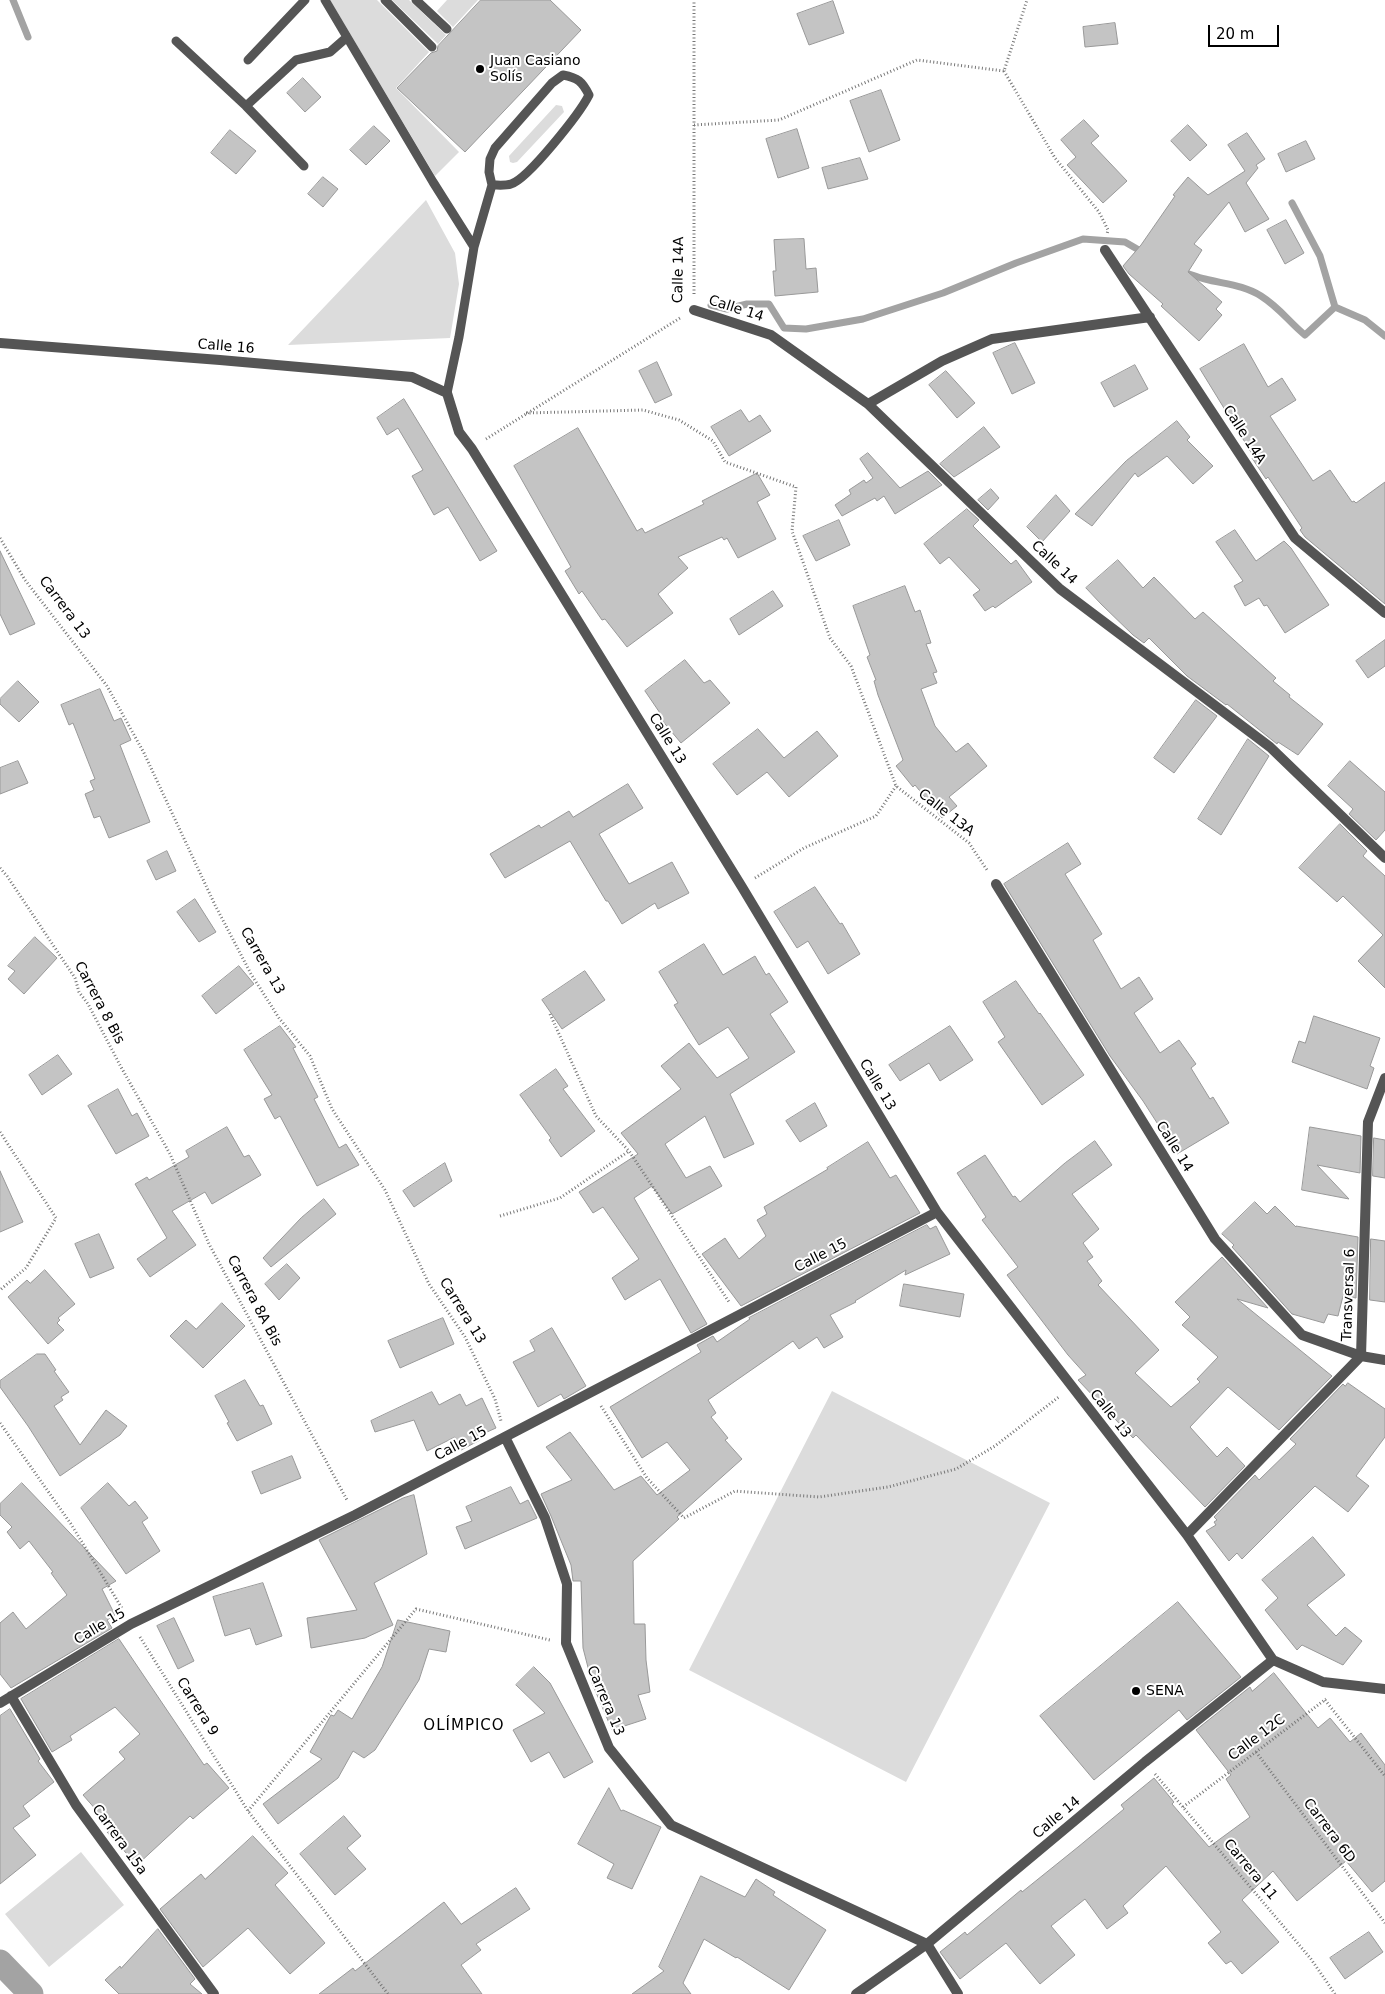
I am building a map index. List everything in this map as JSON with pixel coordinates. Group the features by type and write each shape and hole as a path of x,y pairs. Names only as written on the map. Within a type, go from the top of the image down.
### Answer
{"street":[{"name":"Calle 14A","path":"1105,250 1294,538 1385,613"},
{"name":"Calle 14","path":"694,310 771,335 868,404 1060,589 1270,747 1385,858"},
{"path":"868,404 942,361 992,339 1150,317"},
{"name":"Calle 16","path":"0,343 220,360 412,378 447,393"},
{"name":"Calle 13","path":"447,393 459,432 472,449 742,887 938,1212 1187,1535 1273,1660"},
{"name":"Calle 14","path":"996,884 1214,1239 1302,1335 1361,1356 1385,1360"},
{"name":"Transversal 6","path":"1187,1535 1361,1356 1368,1122 1385,1078"},
{"name":"Calle 15","path":"0,1703 132,1624 355,1515 938,1212"},
{"name":"Carrera 13","path":"505,1437 545,1518 567,1584 566,1643 610,1748 671,1825 927,1944"},
{"name":"Calle 14","path":"856,1994 927,1944 1145,1762 1273,1660"},
{"path":"1273,1660 1323,1682 1385,1689"},
{"name":"Carrera 15a","path":"11,1696 76,1805 214,1994"},
{"path":"927,1944 958,1994"}],"lane":[{"path":"248,60 305,0"},
{"path":"325,0 346,38 474,247"},
{"path":"385,0 432,47"},
{"path":"416,0 447,29"},
{"path":"246,106 296,60 320,56 330,52 346,38"},
{"path":"176,41 246,106 304,166"},
{"path":"447,393 459,338 474,247 492,185 488,172 490,159 495,148 552,83 563,75 576,78 584,85 589,95 584,105 524,177 510,184 492,185"}],"path":[{"name":"Calle 14A","path":"472,449 526,413 694,310 694,0"},
{"path":"1028,0 1004,71 1055,158 1099,212 1108,230"},
{"path":"694,125 779,120 917,60 1004,71"},
{"path":"526,413 644,410 679,420 713,441 725,462 796,487 792,530 830,638 850,666 896,786 876,816 804,848 742,887"},
{"name":"Carrera 13","path":"0,538 25,580 107,686 140,744 215,905 251,974 279,1018 310,1056 332,1109 385,1190 429,1284 465,1337 495,1398 505,1437"},
{"name":"Calle 13A","path":"896,786 927,813 969,843 996,884"},
{"name":"Carrera 8 Bis","path":"0,868 75,978 79,992 88,1004 170,1154"},
{"path":"550,1014 596,1116 629,1151 738,1315"},
{"path":"0,1132 56,1218 26,1268 0,1290"},
{"path":"500,1216 560,1198 629,1151"},
{"name":"Carrera 8A Bis","path":"170,1154 209,1244 355,1515"},
{"path":"590,1392 647,1478 684,1518 735,1492 819,1498 888,1487 956,1469 995,1446 1072,1387"},
{"name":"Carrera 9","path":"0,1423 71,1524 248,1811 388,1994"},
{"path":"248,1811 416,1609 566,1643"},
{"name":"Calle 12C","path":"1183,1808 1344,1685"},
{"path":"1324,1700 1385,1776"},
{"name":"Carrera 6D","path":"1256,1752 1385,1923"},
{"name":"Carrera 11","path":"1145,1762 1311,1959 1335,1994"}],"shaded area":[{"path":"330,0 377,0 429,52 396,88 459,152 435,176"},
{"path":"392,0 409,0 446,35 438,44"},
{"path":"447,0 478,0 453,27 437,11"},
{"path":"556,105 562,106 564,112 517,162 510,162 509,156"},
{"path":"426,200 455,253 459,284 450,338 288,345"},
{"path":"832,1391 1050,1503 906,1782 689,1670"},
{"path":"81,1852 124,1905 49,1967 5,1914"}],"building":[{"name":"Juan Casiano Solís","path":"481,0 550,0 581,30 465,152 397,88 431,53 437,51 438,46"},
{"path":"833,1 844,33 809,45 797,14"},
{"path":"1115,23 1118,44 1085,47 1083,27"},
{"path":"303,78 321,97 305,112 287,93"},
{"path":"881,90 900,140 869,152 850,101"},
{"path":"1084,120 1099,136 1091,143 1127,181 1103,203 1067,165 1076,157 1061,140"},
{"path":"1188,125 1207,145 1190,161 1171,141"},
{"path":"374,126 390,141 366,165 350,150"},
{"path":"797,129 809,168 778,178 766,139"},
{"path":"230,130 256,151 236,174 211,153"},
{"path":"1247,133 1265,159 1256,165 1258,168 1246,183 1269,219 1245,232 1229,202 1194,244 1202,250 1188,272 1222,302 1216,309 1222,315 1199,341 1161,306 1163,304 1129,274 1123,266 1141,245 1175,196 1173,195 1188,177 1208,195 1245,171 1228,145"},
{"path":"1306,141 1315,159 1286,172 1278,154"},
{"path":"860,158 868,179 828,189 822,168"},
{"path":"323,177 338,189 323,207 308,194"},
{"path":"1286,220 1304,253 1285,264 1267,230"},
{"path":"804,239 806,269 816,268 818,292 775,296 773,271 776,271 774,240"},
{"path":"1015,343 1035,383 1012,394 993,353"},
{"path":"1244,344 1268,387 1282,378 1296,400 1270,416 1313,481 1330,470 1352,502 1356,503 1385,482 1385,604 1305,537 1300,530 1302,528 1268,477 1266,479 1252,458 1254,457 1200,369"},
{"path":"657,362 672,395 655,403 639,371"},
{"path":"1135,365 1148,389 1114,407 1101,383"},
{"path":"946,371 975,403 957,418 929,385"},
{"path":"404,399 497,551 480,561 448,507 434,515 412,476 423,470 398,428 387,435 377,418"},
{"path":"741,410 749,422 760,415 771,431 729,456 711,427"},
{"path":"1177,421 1190,437 1187,440 1213,466 1193,484 1167,456 1138,477 1135,473 1092,526 1075,514 1126,461"},
{"path":"984,427 1000,447 954,477 940,464"},
{"path":"578,428 637,531 642,528 645,533 704,504 702,501 757,473 770,495 757,502 776,539 738,558 727,538 724,540 722,537 678,557 688,568 658,594 673,613 627,647 605,619 602,620 582,591 579,594 565,571 571,567 514,466"},
{"path":"868,453 900,488 928,471 942,485 895,514 884,496 877,501 875,498 842,516 835,505 851,494 849,490 864,480 866,483 873,478 860,459"},
{"path":"991,489 999,498 988,510 978,500"},
{"path":"1056,495 1070,511 1042,542 1027,527"},
{"path":"967,509 979,520 973,526 1011,564 1016,560 1032,582 995,608 993,606 985,611 973,595 980,590 949,557 940,564 924,544"},
{"path":"839,520 850,545 816,561 803,536"},
{"path":"1235,530 1256,561 1284,541 1291,548 1329,605 1285,633 1267,605 1264,606 1259,598 1245,606 1234,586 1243,581 1216,542"},
{"path":"0,551 35,624 10,635 0,614"},
{"path":"1118,560 1143,588 1154,577 1195,619 1203,612 1276,678 1273,681 1290,695 1289,697 1323,724 1298,755 1278,742 1277,744 1227,704 1187,676 1149,638 1144,643 1133,635 1086,588"},
{"path":"905,586 915,612 920,610 931,643 926,644 937,672 933,673 937,683 921,689 935,726 956,752 968,743 987,766 949,797 957,806 942,818 915,785 913,787 896,766 903,760 878,695 874,681 876,680 867,657 870,655 853,606"},
{"path":"773,591 783,606 739,635 730,619"},
{"path":"1385,640 1385,666 1368,678 1356,661"},
{"path":"685,660 704,683 710,680 730,703 681,743 660,718 662,716 645,691"},
{"path":"18,681 39,702 19,722 0,704 0,699"},
{"path":"100,689 114,721 121,718 131,740 120,745 150,822 109,838 100,816 94,818 85,794 94,790 90,781 95,779 73,723 69,725 61,705"},
{"path":"1196,700 1217,716 1174,773 1154,758"},
{"path":"758,729 784,758 817,731 838,756 789,797 767,772 737,795 713,764"},
{"path":"1248,739 1269,756 1221,835 1198,819"},
{"path":"18,761 28,783 0,794 0,768"},
{"path":"1350,761 1385,792 1385,830 1376,840 1349,814 1353,809 1328,786"},
{"path":"628,784 643,808 599,834 629,884 672,862 689,893 658,909 655,903 622,924 570,841 505,878 490,854 539,825 541,828 569,811 573,817"},
{"path":"1340,824 1367,851 1363,856 1385,876 1385,988 1358,961 1383,935 1343,896 1337,902 1299,868"},
{"path":"1068,843 1081,864 1065,874 1102,934 1093,940 1121,989 1139,977 1153,999 1134,1013 1160,1053 1179,1040 1196,1064 1191,1068 1210,1099 1213,1097 1229,1123 1177,1154 1143,1101 1110,1056 1004,884"},
{"path":"167,851 176,871 156,880 147,861"},
{"path":"815,887 840,924 842,923 860,954 828,974 808,941 797,948 774,912"},
{"path":"195,899 216,932 199,942 177,912"},
{"path":"35,937 57,958 24,994 8,979 15,971 8,966"},
{"path":"704,944 723,975 755,956 766,975 769,973 788,1002 770,1014 795,1052 730,1094 754,1144 724,1158 705,1116 665,1144 686,1178 710,1166 722,1186 672,1214 652,1186 634,1198 707,1324 691,1333 660,1279 625,1300 612,1278 639,1259 603,1207 593,1213 579,1192 638,1154 621,1133 681,1089 661,1066 689,1043 717,1078 749,1058 728,1027 699,1045 674,1005 678,1003 659,972"},
{"path":"239,966 254,984 216,1014 202,996"},
{"path":"585,971 605,1000 562,1029 542,1000"},
{"path":"1016,981 1084,1075 1042,1105 998,1042 1005,1037 983,1002"},
{"path":"1314,1016 1380,1038 1370,1066 1374,1068 1367,1089 1292,1062 1299,1041 1305,1043"},
{"path":"280,1026 296,1047 293,1048 318,1097 314,1099 339,1148 346,1144 359,1165 317,1186 280,1116 275,1119 264,1099 272,1095 244,1050"},
{"path":"950,1026 973,1060 940,1081 929,1063 900,1081 889,1065"},
{"path":"58,1055 72,1074 42,1095 29,1075"},
{"path":"556,1069 568,1086 563,1089 595,1131 561,1157 549,1140 551,1138 520,1095"},
{"path":"118,1089 132,1116 137,1113 149,1136 116,1154 88,1106"},
{"path":"815,1103 827,1126 800,1142 786,1121"},
{"path":"227,1127 244,1157 249,1155 261,1175 212,1204 205,1192 172,1211 196,1245 150,1277 137,1259 167,1238 135,1184 147,1177 149,1180 189,1157 186,1151"},
{"path":"1310,1127 1361,1136 1360,1173 1317,1165 1349,1199 1302,1190"},
{"path":"1374,1138 1385,1140 1385,1178 1373,1176"},
{"path":"1095,1141 1112,1165 1072,1194 1099,1229 1083,1243 1093,1257 1087,1261 1102,1281 1098,1285 1159,1350 1135,1373 1171,1407 1200,1382 1197,1379 1218,1357 1182,1325 1190,1317 1175,1302 1222,1257 1268,1308 1237,1299 1332,1376 1279,1430 1228,1387 1190,1427 1217,1457 1227,1447 1245,1466 1205,1507 1136,1435 1133,1438 1078,1380 1086,1375 1068,1355 1007,1275 1018,1267 982,1220 986,1217 957,1173 985,1155 1013,1197 1015,1196 1020,1202 1065,1163"},
{"path":"868,1142 890,1178 896,1175 920,1213 741,1306 702,1254 725,1238 739,1259 766,1236 757,1220 767,1214 764,1207 828,1169"},
{"path":"445,1163 452,1181 414,1207 403,1191"},
{"path":"0,1171 23,1222 0,1232"},
{"path":"324,1199 336,1214 271,1267 263,1258 301,1218"},
{"path":"1255,1202 1267,1214 1275,1206 1296,1227 1358,1237 1356,1298 1343,1296 1338,1316 1328,1314 1324,1323 1292,1314 1232,1247 1234,1245 1222,1234"},
{"path":"927,1225 930,1229 936,1226 950,1254 905,1275 906,1270 856,1302 830,1315 843,1337 824,1348 817,1337 799,1349 793,1341 708,1400 716,1413 711,1417 728,1438 725,1440 742,1459 677,1517 679,1519 633,1561 634,1624 645,1624 646,1660 650,1692 638,1695 646,1719 612,1730 592,1683 583,1648 581,1581 573,1581 571,1565 541,1494 572,1480 546,1447 570,1432 614,1490 641,1476 657,1495 690,1470 667,1442 642,1458 610,1407 701,1352 697,1345 713,1336 717,1342 749,1318"},
{"path":"99,1234 114,1268 90,1278 75,1244"},
{"path":"1371,1239 1385,1241 1385,1302 1370,1300"},
{"path":"287,1264 300,1278 279,1300 265,1284"},
{"path":"45,1270 75,1304 58,1318 60,1320 57,1323 64,1330 48,1344 8,1297 27,1280 30,1283"},
{"path":"904,1284 964,1294 960,1317 900,1306"},
{"path":"222,1303 245,1326 203,1368 170,1336 186,1320 196,1329"},
{"path":"443,1318 454,1344 400,1368 388,1341"},
{"path":"552,1328 586,1386 564,1399 561,1394 538,1407 513,1362 535,1351 530,1341"},
{"path":"37,1354 45,1354 69,1392 61,1397 63,1400 54,1406 80,1445 106,1410 127,1426 120,1435 60,1476 0,1387 0,1381"},
{"path":"245,1380 260,1406 263,1405 272,1424 237,1441 215,1396"},
{"path":"1348,1383 1385,1409 1385,1437 1356,1476 1369,1486 1348,1512 1315,1486 1242,1559 1237,1553 1229,1561 1206,1531 1216,1525 1214,1522 1217,1520 1214,1517 1255,1475 1259,1480 1296,1444 1290,1439 1343,1384 1345,1386"},
{"path":"432,1392 439,1405 460,1394 466,1406 482,1398 496,1428 478,1436 480,1440 461,1450 455,1437 427,1451 414,1420 375,1432 371,1421"},
{"path":"292,1456 301,1478 261,1494 252,1472"},
{"path":"22,1483 116,1581 102,1589 115,1615 107,1620 112,1628 11,1688 0,1674 0,1623 13,1612 26,1629 67,1595 51,1573 53,1572 29,1541 20,1549 7,1532 12,1527 0,1515 0,1504"},
{"path":"108,1483 129,1506 135,1501 148,1518 142,1522 160,1551 126,1574 81,1508"},
{"path":"511,1487 520,1504 528,1500 537,1518 465,1549 456,1527 472,1521 466,1507"},
{"path":"414,1495 427,1554 374,1583 393,1625 365,1638 311,1648 307,1618 357,1610 319,1540 403,1498"},
{"path":"1313,1537 1345,1575 1307,1605 1336,1636 1345,1627 1362,1641 1343,1665 1302,1645 1297,1650 1265,1610 1278,1598 1262,1580"},
{"path":"263,1583 282,1636 256,1645 250,1628 225,1636 213,1597"},
{"name":"SENA","path":"1178,1602 1241,1677 1187,1720 1179,1710 1094,1780 1040,1716"},
{"path":"174,1618 194,1661 178,1669 157,1626"},
{"path":"398,1620 450,1631 446,1652 429,1649 419,1680 375,1750 364,1758 353,1751 338,1778 278,1824 263,1804 322,1759 310,1752 331,1715 334,1716 338,1710 352,1719 382,1667"},
{"path":"119,1639 204,1765 207,1763 229,1788 193,1819 190,1816 137,1865 107,1832 112,1828 83,1795 125,1759 119,1752 140,1734 115,1707 70,1736 72,1740 52,1752 21,1699"},
{"path":"534,1667 550,1683 593,1762 564,1778 549,1752 531,1762 513,1730 545,1713 516,1685"},
{"path":"1274,1673 1318,1728 1330,1718 1350,1742 1361,1733 1385,1765 1385,1881 1372,1892 1346,1861 1297,1901 1273,1871 1242,1900 1279,1942 1242,1974 1231,1961 1226,1964 1208,1943 1221,1932 1166,1866 1123,1906 1128,1913 1107,1929 1085,1899 1051,1926 1075,1955 1040,1984 1006,1943 960,1979 940,1952 965,1932 967,1935 1021,1890 1022,1892 1078,1847 1124,1809 1121,1805 1154,1778 1174,1802 1172,1804 1209,1847 1250,1817 1226,1779 1231,1775 1196,1730 1250,1687 1252,1691"},
{"path":"10,1709 40,1759 38,1761 54,1782 23,1806 30,1816 13,1828 36,1855 0,1884 0,1716"},
{"path":"609,1788 621,1811 623,1810 661,1827 632,1889 607,1878 614,1864 578,1844"},
{"path":"344,1816 361,1836 347,1848 366,1869 335,1895 300,1854"},
{"path":"253,1836 288,1873 275,1885 325,1943 290,1974 248,1928 203,1967 160,1909 201,1874 205,1879"},
{"path":"701,1876 745,1897 756,1879 775,1892 773,1895 826,1930 789,1990 737,1957 704,1939 683,1983 691,1994 632,1994 664,1971 659,1967"},
{"path":"516,1888 530,1909 476,1944 481,1950 461,1965 482,1994 319,1994 353,1968 355,1971 444,1902 461,1924"},
{"path":"158,1929 195,1979 190,1984 202,1994 119,1994 105,1980 120,1966 121,1968"},
{"path":"1369,1932 1383,1952 1345,1979 1330,1958"}],"waterway":[{"path":"13,0 28,37"},
{"path":"1292,203 1320,256 1335,307 1365,320 1385,336"},
{"path":"711,305 727,309 747,304 769,304 784,328 806,329 863,319 943,293 1016,263 1083,239 1125,242 1144,253"},
{"path":"1183,272 1254,292 1274,305 1305,335 1335,307"},
{"path":"0,1962 31,1994"}],"place":[{"name":"Juan Casiano Solís","path":"480,69"},
{"name":"SENA","path":"1136,1691"}],"district":[{"name":"OLÍMPICO","path":"464,1726"}]}
